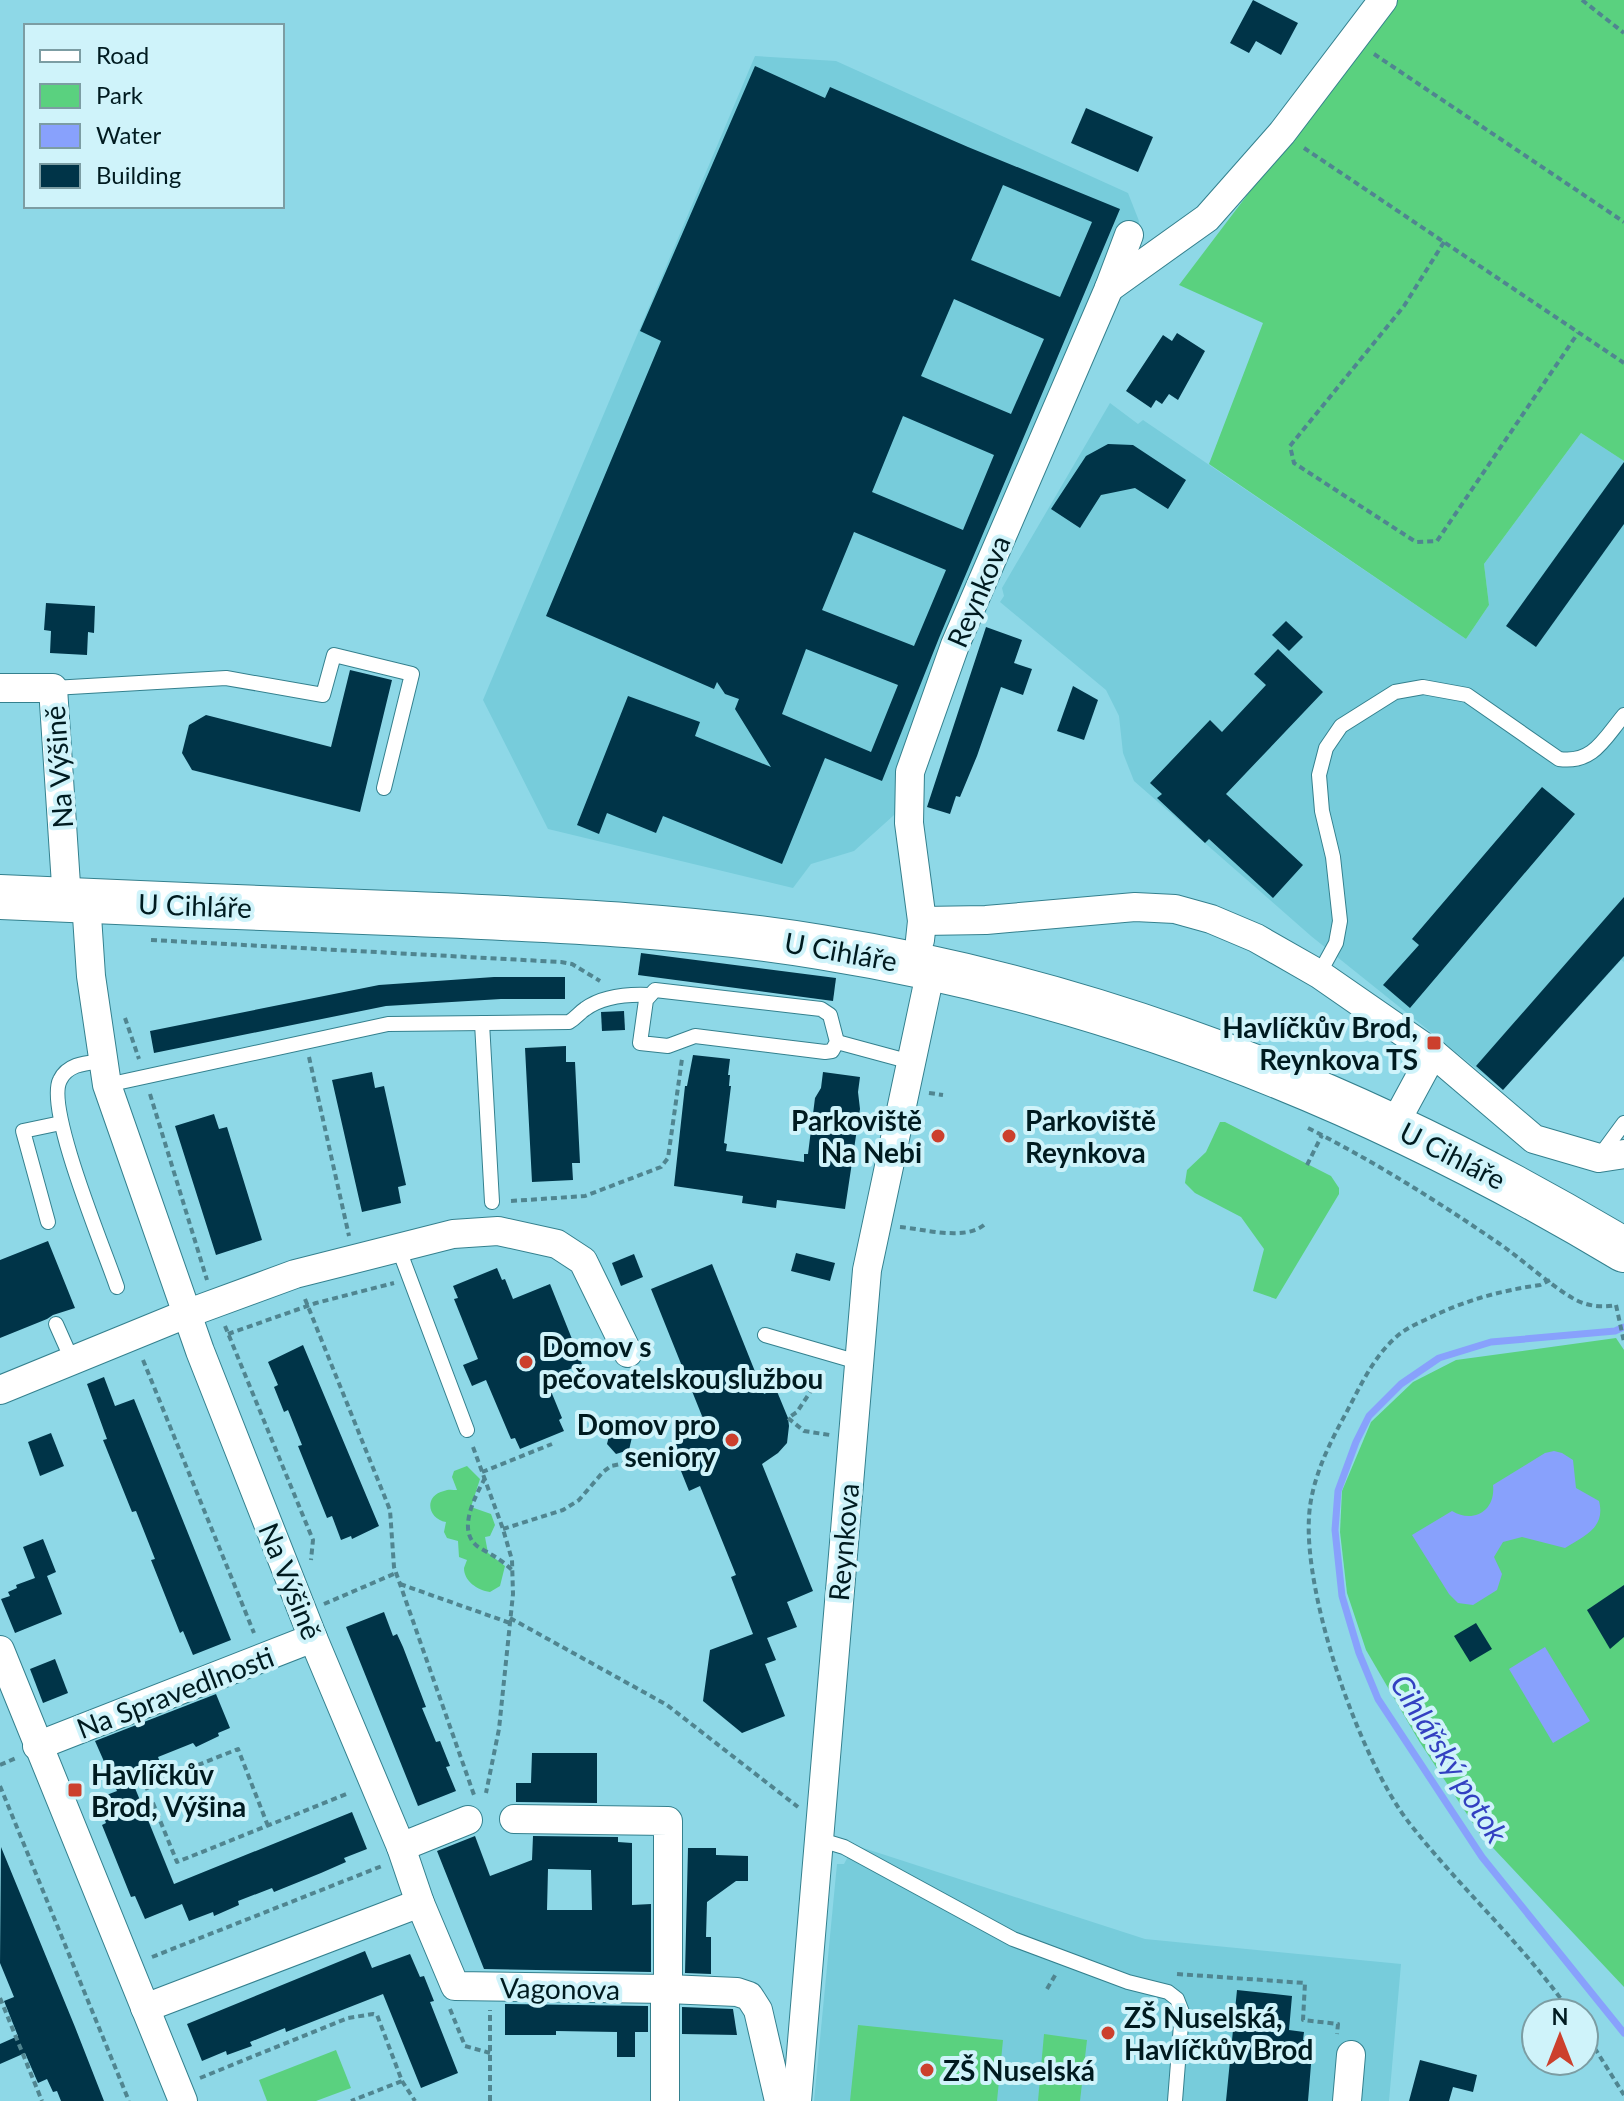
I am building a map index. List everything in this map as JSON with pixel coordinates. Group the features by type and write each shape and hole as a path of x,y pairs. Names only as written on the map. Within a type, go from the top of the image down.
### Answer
{"main road":[{"name":"U Cihláře","path":"0,897 631,925 778,940 921,976 1043,996 1138,1024 1269,1070 1394,1125 1505,1181 1624,1250"}],"street":[{"path":"1109,288 1207,218 1282,133 1383,0"},
{"name":"Reynkova","path":"797,2101 821,1840 820,1812 846,1358 911,1062 921,976 922,921 909,823 910,772 955,645 1129,235"},
{"name":"Na Výšině","path":"0,688 53,688 76,900 105,1073 186,1314 313,1638 402,1852 451,1994"},
{"path":"922,921 986,920 1114,908 1175,909 1235,928 1319,974 1433,1053 1534,1139 1611,1156"},
{"path":"1394,1125 1433,1053"},
{"path":"0,1390 186,1314 295,1274 453,1234 498,1231 557,1244 583,1261 628,1353"},
{"name":"Na Spravedlnosti","path":"37,1746 313,1638"},
{"path":"0,1650 145,2008 192,2096"},
{"path":"402,1852 470,1806"},
{"path":"514,1819 668,1821 665,2101"},
{"path":"145,2008 420,1903"},
{"name":"Vagonova","path":"451,1994 491,1988 737,1992 749,1996 758,2010 779,2101"},
{"path":"1343,2047 1347,2101"}],"lane":[{"path":"53,688 226,678 323,695 334,655 412,674 384,788"},
{"path":"1319,974 1336,943 1340,921 1319,775 1326,748 1341,726 1395,692 1423,687 1467,695 1559,759 1576,762 1589,756 1624,715"},
{"path":"655,990 821,1009 830,1015 837,1042 832,1051 825,1052 695,1036 668,1046 640,1043 646,1000 655,990"},
{"path":"117,1287 61,1123 57,1101 60,1079 74,1066 105,1073 145,1076 388,1024 569,1022 589,1007 611,998 649,995"},
{"path":"482,1023 492,1202"},
{"path":"837,1042 911,1062"},
{"path":"48,1222 23,1131 61,1123"},
{"path":"1611,1156 1624,1123"},
{"path":"398,1247 467,1430"},
{"path":"56,1324 72,1360"},
{"path":"765,1335 846,1358"},
{"path":"821,1840 844,1847 1013,1939 1128,1982 1168,1992 1177,1999 1182,2012 1175,2101"}],"path":[{"path":"1582,0 1624,33"},
{"path":"1352,39 1624,222"},
{"path":"1282,133 1624,363"},
{"path":"1444,242 1404,306 1290,446 1294,463 1416,542 1437,541 1578,333"},
{"path":"145,939 561,962 572,964 597,979 611,998"},
{"path":"121,1007 215,1303"},
{"path":"305,1042 354,1258"},
{"path":"1295,1121 1419,1189 1583,1303 1601,1307 1616,1305 1623,1341"},
{"path":"1307,1165 1322,1135"},
{"path":"877,1224 955,1233 979,1229 984,1225"},
{"path":"295,1274 390,1510 396,1573 470,1806 486,1793 499,1729 512,1570 503,1529 467,1430"},
{"path":"228,1334 308,1306 410,1279"},
{"path":"1550,1280 1540,1285 1473,1298 1409,1328 1392,1340 1366,1375 1337,1428 1312,1491 1309,1516 1312,1568 1335,1661 1362,1742 1408,1822 1560,1997"},
{"path":"133,1335 264,1656"},
{"path":"819,1434 804,1431 788,1418 846,1358"},
{"path":"512,1570 479,1547 469,1536 469,1515 483,1475 552,1444"},
{"path":"503,1529 563,1510 579,1500 611,1466 666,1454"},
{"path":"319,1607 396,1573"},
{"path":"400,1584 510,1620 667,1705 804,1812 820,1812"},
{"path":"268,1826 238,1749 146,1786 177,1862 268,1826 360,1788"},
{"path":"0,1786 129,2101"},
{"path":"128,1967 402,1852"},
{"path":"1047,1989 1060,1967"},
{"path":"1150,1986 1170,1973 1305,1983 1303,2020 1338,2024 1343,2047"},
{"path":"490,2101 491,1988"},
{"path":"451,1994 465,2046 490,2053"},
{"path":"0,1998 42,2101"},
{"path":"192,2096 197,2079 348,2018 373,2014 377,2015 402,2081 415,2101"},
{"path":"1600,2057 1624,2095"},
{"path":"351,2101 402,2081"}],"shaded area":[{"path":"755,56 836,61 1128,193 1139,221 1138,243 962,645 903,807 854,851 811,864 793,888 548,829 483,700"},
{"path":"1110,403 1138,424 1143,420 1466,639 1489,605 1484,564 1581,433 1624,461 1624,962 1621,960 1503,1090 1311,936 1134,781 1123,753 1119,716 1106,690 1000,602 1004,596 1002,588"},
{"name":"ZŠ Nuselská, Havlíčkův Brod","path":"854,1845 1145,1939 1401,1964 1389,2101 814,2101 837,1864 844,1864"}],"green space":[{"path":"1395,0 1624,0 1624,461 1581,433 1484,564 1489,605 1466,639 1209,464 1263,323 1179,285"},
{"path":"1220,1122 1331,1176 1339,1188 1339,1194 1276,1299 1253,1291 1264,1249 1241,1217 1195,1193 1185,1183 1187,1170 1206,1152"},
{"path":"1616,1338 1624,1350 1624,1987 1480,1834 1419,1741 1366,1650 1347,1593 1340,1532 1342,1491 1371,1422 1413,1382 1456,1360"},
{"path":"467,1466 480,1479 471,1507 491,1514 495,1525 490,1536 485,1537 488,1553 505,1566 500,1586 490,1592 469,1581 464,1568 467,1560 459,1557 458,1541 447,1538 444,1532 446,1522 435,1517 430,1507 437,1494 457,1490 452,1477 454,1471"},
{"name":"ZŠ Nuselská","path":"858,2025 1003,2040 997,2101 850,2101"},
{"name":"ZŠ Nuselská","path":"1044,2034 1087,2040 1080,2101 1038,2101"},
{"path":"336,2050 351,2088 316,2101 267,2101 259,2080"}],"water":[{"path":"1554,1451 1573,1460 1576,1488 1599,1501 1596,1525 1565,1548 1522,1537 1503,1542 1494,1557 1502,1574 1497,1590 1473,1605 1458,1603 1449,1594 1412,1535 1452,1511 1468,1516 1482,1513 1491,1502 1493,1485 1545,1453"},
{"path":"1545,1647 1590,1721 1553,1743 1509,1669"}],"building":[{"path":"1253,0 1298,23 1281,55 1256,41 1249,53 1230,43"},
{"path":"755,66 825,98 830,87 1120,209 882,781 825,758 782,864 663,816 656,833 607,813 599,834 577,825 628,696 700,722 695,736 771,767 735,709 739,699 725,694 717,682 714,689 546,616 661,341 640,331","holes":["1003,185 1092,222 1060,297 971,260","954,299 1044,339 1011,414 921,376","903,416 994,455 963,530 872,492","854,532 946,570 914,646 822,610","806,649 898,685 871,752 782,714"]},
{"path":"1086,108 1153,137 1138,172 1071,143"},
{"path":"1177,333 1205,351 1178,400 1169,394 1162,404 1156,400 1151,408 1126,391 1163,335 1172,341"},
{"path":"1108,444 1133,445 1186,480 1168,509 1135,488 1101,495 1080,528 1051,509 1086,456"},
{"path":"1624,462 1624,524 1536,647 1506,626"},
{"path":"46,603 95,606 94,633 88,632 87,655 50,653 51,631 44,630"},
{"path":"1286,621 1303,637 1289,651 1272,635"},
{"path":"986,627 1022,640 1014,663 1032,669 1023,695 1001,687 977,756 950,814 927,807"},
{"path":"1278,649 1323,692 1226,794 1303,865 1273,898 1209,839 1205,843 1157,798 1162,794 1150,783 1210,720 1222,732 1266,685 1254,674"},
{"path":"350,670 392,680 360,812 192,770 182,753 189,725 206,715 331,747"},
{"path":"1073,686 1098,700 1084,740 1057,731"},
{"path":"1542,787 1575,814 1410,1008 1383,985 1419,945 1412,939"},
{"path":"1624,897 1624,956 1503,1090 1476,1066"},
{"path":"641,953 836,978 833,1001 638,975"},
{"path":"494,977 565,977 565,999 501,999 386,1006 154,1053 150,1031 379,985"},
{"path":"624,1011 625,1030 602,1031 601,1012"},
{"path":"566,1046 566,1062 575,1062 580,1163 572,1163 573,1180 532,1182 525,1048"},
{"path":"693,1055 730,1059 726,1151 804,1162 804,1154 808,1154 815,1098 821,1088 823,1072 860,1077 860,1109 845,1209 777,1200 776,1208 742,1203 743,1196 674,1186 685,1086"},
{"path":"372,1072 375,1088 384,1086 406,1185 398,1187 401,1203 362,1212 332,1080"},
{"path":"214,1114 219,1129 227,1127 262,1240 216,1255 175,1126"},
{"path":"48,1241 75,1308 0,1338 0,1260"},
{"path":"796,1253 835,1263 830,1281 791,1271"},
{"path":"634,1254 643,1277 621,1286 612,1263"},
{"name":"Domov pro seniory","path":"712,1264 764,1394 776,1389 788,1418 787,1443 762,1464 813,1591 787,1602 797,1627 767,1638 776,1660 765,1664 785,1716 742,1733 703,1701 710,1650 753,1634 731,1577 736,1575 700,1486 689,1491 677,1461 677,1438 683,1429 702,1416 651,1289"},
{"name":"Domov s pečovatelskou službou","path":"497,1268 513,1299 550,1284 582,1364 546,1379 564,1431 520,1449 515,1438 511,1439 486,1380 472,1386 463,1365 478,1359 454,1299 458,1298 453,1286"},
{"path":"303,1345 379,1526 352,1539 351,1536 341,1540 332,1516 327,1518 298,1446 302,1445 288,1410 284,1412 274,1387 278,1385 268,1362"},
{"path":"104,1377 115,1406 134,1399 231,1640 193,1655 183,1631 180,1633 151,1560 155,1559 136,1511 132,1512 103,1440 107,1439 87,1384"},
{"path":"623,1428 632,1437 629,1450 616,1454 607,1444 610,1432"},
{"path":"51,1433 64,1466 40,1476 28,1442"},
{"path":"43,1539 56,1572 47,1576 62,1614 15,1633 1,1599 10,1596 8,1592 17,1588 16,1585 35,1578 23,1547"},
{"path":"1624,1585 1624,1637 1610,1649 1587,1610"},
{"path":"384,1612 393,1636 397,1634 403,1647 426,1707 422,1708 436,1742 440,1741 456,1791 418,1806 346,1627"},
{"path":"1476,1623 1492,1649 1470,1662 1454,1636"},
{"path":"55,1659 68,1693 43,1703 30,1669"},
{"path":"216,1694 230,1728 196,1747 193,1743 158,1757 165,1775 135,1788 174,1884 352,1812 367,1849 344,1858 346,1862 274,1892 272,1888 238,1901 239,1905 214,1916 213,1912 189,1921 182,1904 145,1919 135,1896 131,1897 102,1825 106,1823 96,1799 117,1791 95,1741"},
{"path":"532,1753 597,1753 597,1803 516,1802 516,1783 531,1783"},
{"path":"475,1836 490,1876 532,1860 533,1836 618,1837 618,1842 632,1843 632,1905 651,1904 651,1972 484,1969 437,1851","holes":["548,1869 591,1870 592,1910 547,1910"]},
{"path":"1,1847 104,2101 61,2101 47,2079 38,2083 25,2053 0,2064 0,2044 18,2036 4,2001 14,1997 0,1963"},
{"path":"688,1848 716,1848 716,1855 748,1856 748,1881 736,1881 707,1902 706,1937 711,1937 711,1974 685,1973"},
{"path":"365,1951 372,1968 410,1954 420,1977 424,1976 434,2001 430,2002 458,2073 421,2088 383,1994 286,2032 285,2028 250,2042 252,2046 227,2055 226,2051 202,2061 187,2024"},
{"path":"1237,1990 1292,1996 1289,2030 1304,2032 1303,2040 1313,2040 1308,2101 1226,2101"},
{"path":"505,2004 648,2006 648,2032 635,2032 635,2057 617,2057 617,2032 556,2031 556,2035 505,2035"},
{"path":"682,2007 733,2009 737,2035 682,2034"},
{"path":"1420,2060 1477,2075 1473,2092 1453,2087 1449,2101 1409,2101"}],"waterway":[{"name":"Cihlářský potok","path":"1624,1327 1615,1331 1491,1342 1439,1358 1401,1384 1369,1416 1356,1442 1338,1491 1335,1530 1342,1596 1359,1653 1378,1699 1482,1857 1624,2033"}],"place":[{"name":"Havlíčkův Brod, Reynkova TS","path":"1434,1043"},
{"name":"Parkoviště Na Nebi","path":"938,1136"},
{"name":"Parkoviště Reynkova","path":"1009,1136"},
{"name":"Domov s pečovatelskou službou","path":"526,1362"},
{"name":"Domov pro seniory","path":"732,1440"},
{"name":"Havlíčkův Brod, Výšina","path":"75,1790"},
{"name":"ZŠ Nuselská, Havlíčkův Brod","path":"1108,2033"},
{"name":"ZŠ Nuselská","path":"927,2070"}]}
